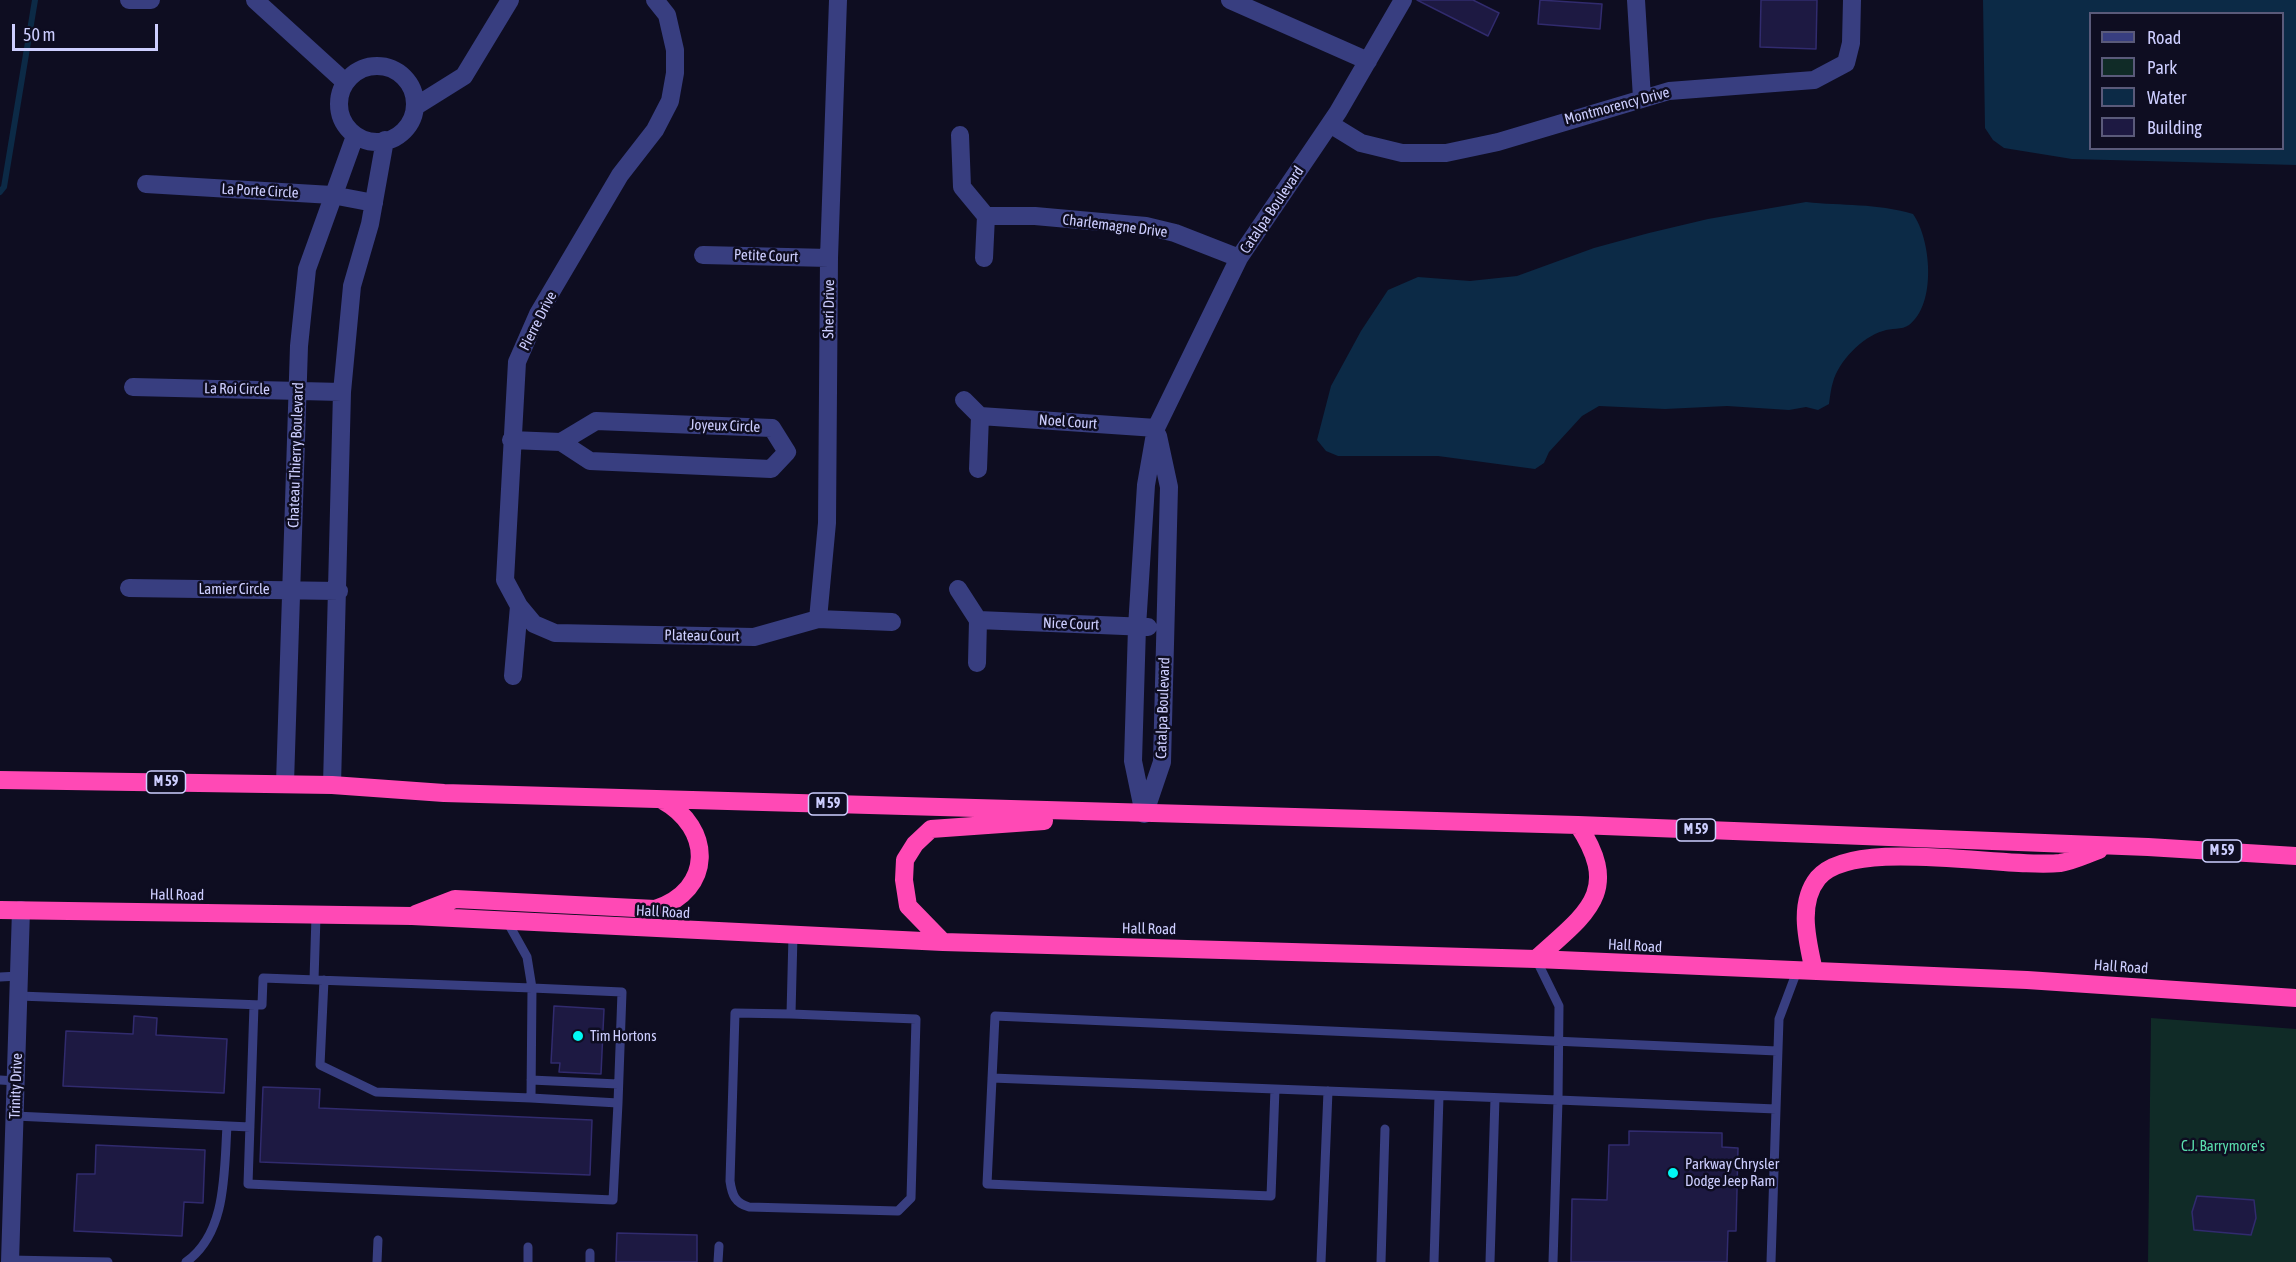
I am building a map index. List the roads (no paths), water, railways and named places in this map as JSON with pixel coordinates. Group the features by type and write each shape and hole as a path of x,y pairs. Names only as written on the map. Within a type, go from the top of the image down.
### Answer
{"highway":[{"name":"M 59","path":"0,780 332,784 444,793 1578,825 2112,846 2296,856"},
{"path":"412,916 455,899 655,909 670,904 697,875 700,859 698,839 692,825 681,812 661,799"},
{"path":"943,942 908,906 904,880 905,860 915,844 931,829 1144,814"},
{"path":"1536,959 1588,911 1598,884 1599,863 1591,844 1578,825"},
{"path":"1806,971 1808,902 1817,879 1831,866 1870,857 2061,863 2112,846"},
{"name":"Hall Road","path":"0,910 412,916 508,923 943,942 1536,959 2038,980 2296,998"}],"street":[{"path":"129,0 151,0"},
{"path":"255,0 345,82"},
{"path":"416,106 464,76 510,0"},
{"name":"Pierre Drive","path":"519,606 505,580 517,362 538,314 620,175 655,130 670,101 675,73 675,50 667,15 655,0"},
{"name":"Sheri Drive","path":"818,619 827,523 829,258 838,0"},
{"path":"1230,0 1368,61"},
{"name":"Catalpa Boulevard","path":"1144,814 1133,760 1137,627 1146,485 1156,428 1239,258 1330,124 1403,0"},
{"path":"1636,0 1642,98"},
{"name":"Montmorency Drive","path":"1330,124 1361,143 1402,153 1446,153 1498,142 1669,91 1814,80 1846,63 1851,43 1852,0"},
{"path":"380,65 399,72 412,87 416,106 410,125 394,139 374,142 355,136 342,121 338,101 345,82 360,69 380,65"},
{"path":"960,135 962,187 986,216 984,258"},
{"name":"Chateau Thierry Boulevard","path":"285,783 299,346 308,269 332,195 355,136"},
{"path":"332,784 339,591 342,392 352,286 374,202 385,140"},
{"name":"La Porte Circle","path":"146,184 332,195 374,202"},
{"name":"Charlemagne Drive","path":"986,216 1035,216 1146,226 1175,233 1239,258"},
{"name":"Petite Court","path":"703,255 829,258"},
{"name":"La Roi Circle","path":"133,387 342,392"},
{"path":"964,400 980,416 978,469"},
{"name":"Noel Court","path":"980,416 1156,428"},
{"name":"Joyeux Circle","path":"511,440 561,442 590,460 771,469 787,452 772,428 596,421 561,442"},
{"name":"Catalpa Boulevard","path":"1144,814 1162,762 1169,487 1156,428"},
{"name":"Lamier Circle","path":"129,588 339,591"},
{"path":"958,589 978,620 977,663"},
{"path":"513,676 519,606"},
{"name":"Plateau Court","path":"519,606 534,624 555,633 754,638 818,619 892,622"},
{"name":"Nice Court","path":"978,620 1165,628"},
{"name":"Trinity Drive","path":"10,1261 7,1135 15,1116 8,1081 19,996 21,910"}],"lane":[{"path":"315,916 319,980 320,1065 376,1092 618,1103"},
{"path":"508,923 527,957 532,988 531,1098"},
{"path":"791,1014 793,935"},
{"path":"1536,959 1559,1006 1553,1262"},
{"path":"1772,1262 1779,1019 1806,971"},
{"path":"0,977 19,976"},
{"path":"19,996 262,1005 263,978 622,992 614,1200 248,1184 254,1005"},
{"path":"735,1013 791,1014 916,1019 911,1198 898,1211 749,1207 738,1203 734,1197 730,1181 735,1013"},
{"path":"1275,1089 1271,1196 987,1184 995,1016 1777,1051"},
{"path":"992,1078 1776,1109"},
{"path":"531,1080 618,1084"},
{"path":"1321,1262 1328,1092"},
{"path":"1434,1262 1439,1096"},
{"path":"1490,1262 1495,1098"},
{"path":"15,1116 250,1127"},
{"path":"186,1262 198,1253 210,1234 222,1197 227,1126"},
{"path":"1381,1262 1385,1129"},
{"path":"376,1262 378,1240"},
{"path":"718,1262 719,1246"},
{"path":"528,1247 528,1262"},
{"path":"10,1261 108,1262"}],"water":[{"path":"1983,0 2296,0 2296,165 2072,159 2004,148 1993,140 1985,128"},
{"path":"1806,202 1873,206 1913,214 1924,239 1928,271 1924,302 1918,315 1906,327 1875,334 1852,351 1836,374 1829,404 1818,410 1806,407 1789,410 1727,406 1665,409 1599,406 1582,416 1549,452 1544,463 1535,469 1438,456 1338,456 1326,451 1317,440 1331,386 1361,331 1388,290 1418,277 1470,281 1517,276 1594,248 1649,233 1708,219"}],"waterway":[{"path":"0,192 4,187 35,0"}],"place":[{"name":"Tim Hortons","path":"578,1036"},
{"name":"Parkway Chrysler Dodge Jeep Ram","path":"1673,1173"}],"park label":[{"name":"C.J. Barrymore's","path":"2223,1146"}]}
